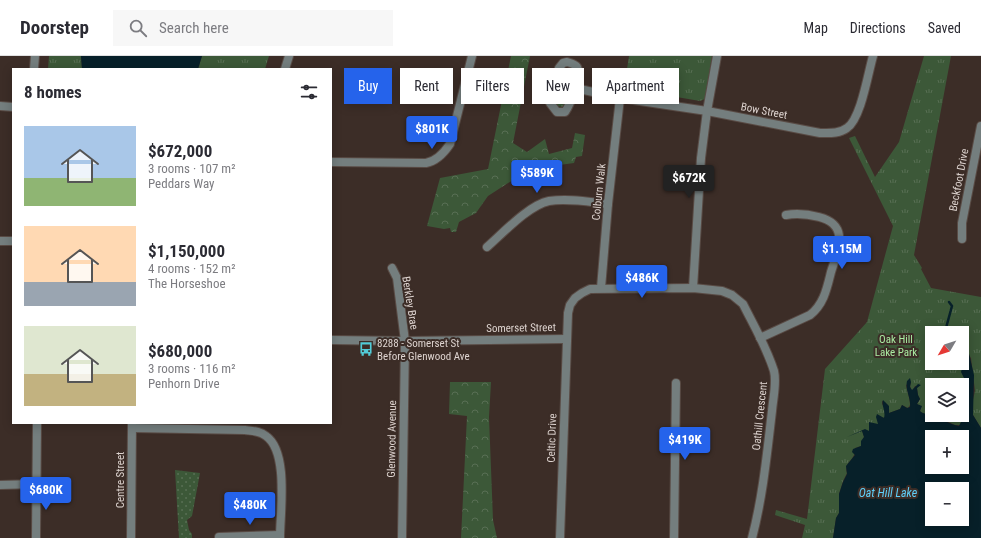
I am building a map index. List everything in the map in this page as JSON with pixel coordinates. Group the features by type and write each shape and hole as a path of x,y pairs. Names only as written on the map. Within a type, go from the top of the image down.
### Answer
{"street":[{"path":"34,68 35,56"},
{"path":"285,68 289,56"},
{"path":"332,162 426,163 436,159 450,144 472,56"},
{"path":"693,288 702,158 707,111 717,56"},
{"name":"Bow Street","path":"660,104 707,111 820,133 838,132 847,128 855,119 873,56"},
{"path":"566,62 577,67 579,72 575,88 568,109 565,112 557,112 550,103 559,68 566,62"},
{"name":"Colburn Walk","path":"601,288 608,204 619,104"},
{"path":"0,106 12,106"},
{"name":"Beckfoot Drive","path":"962,239 962,223 981,126"},
{"path":"487,247 532,208 548,201 573,200 608,204"},
{"path":"760,338 810,315 816,310 824,297 840,238 835,223 829,219 798,213 786,215"},
{"path":"0,241 12,241"},
{"name":"Berkley Brae","path":"392,268 397,278 405,341"},
{"name":"Oathill Crescent","path":"566,339 570,305 582,293 590,289 693,288 722,291 732,295 743,304 774,371 775,384 769,442 759,510 752,538"},
{"name":"Somerset Street","path":"332,340 405,341 566,339"},
{"name":"Celtic Drive","path":"560,538 566,339"},
{"name":"Glenwood Avenue","path":"402,538 405,341"},
{"path":"674,538 676,383"},
{"path":"36,538 37,424"},
{"path":"132,425 245,430 257,431 266,436 276,449 281,465 280,536 219,536"},
{"name":"Centre Street","path":"131,538 132,425"},
{"path":"0,485 36,484"}],"green space":[{"path":"49,56 81,56 82,68 48,68"},
{"path":"202,56 269,56 265,68 198,68"},
{"path":"511,56 530,56 524,87 524,68 509,68"},
{"path":"629,56 712,56 705,99 700,101 679,97 679,68 627,68"},
{"name":"Oak Hill Lake Park","path":"924,56 951,56 914,255 931,288 981,297 981,428 973,415 972,404 975,391 971,358 969,355 969,326 925,326 925,370 962,370 965,378 925,378 925,414 920,411 921,407 917,404 920,399 917,388 919,386 915,386 912,391 910,386 911,382 906,385 910,402 908,408 902,405 900,409 889,413 888,406 882,401 885,408 885,417 878,420 878,424 869,424 869,431 862,430 864,437 861,446 855,448 854,455 846,467 847,473 839,494 839,513 836,518 833,538 802,538 805,525 775,515 776,510 807,519 825,369 867,322 893,226 849,138 855,136 875,177 899,142"},
{"path":"501,104 521,104 513,143 527,152 545,139 549,154 572,148 575,133 585,135 582,156 576,157 574,163 530,169 488,196 476,213 459,222 456,232 451,232 450,228 444,229 427,226 440,178 488,169"},
{"path":"555,104 565,104 563,107 556,106"},
{"path":"450,382 491,382 489,417 493,520 497,538 461,538 467,416 449,414"},
{"name":"Oak Hill Lake Park","path":"949,422 961,422 960,425 955,425"},
{"path":"175,470 200,473 192,516 187,520 192,538 179,538"}],"water":[{"path":"81,56 202,56 198,68 82,68"},
{"name":"Oat Hill Lake","path":"969,354 974,375 973,415 981,428 981,538 833,538 836,518 839,513 839,494 847,474 846,466 855,455 852,452 853,449 861,446 861,441 864,437 862,431 847,437 865,429 869,431 869,422 878,424 876,417 877,414 884,418 883,400 889,406 889,413 900,409 902,405 907,408 910,407 907,381 910,378 910,387 912,390 918,384 921,385 917,388 920,399 917,404 922,406 920,411 925,413 925,422 948,422 959,426 961,422 969,422 969,378 964,378 962,370 969,370"}],"waterway":[{"path":"947,326 952,306 949,302"}],"place":[{"name":"8288 - Somerset St Before Glenwood Ave","path":"366,349"}]}
